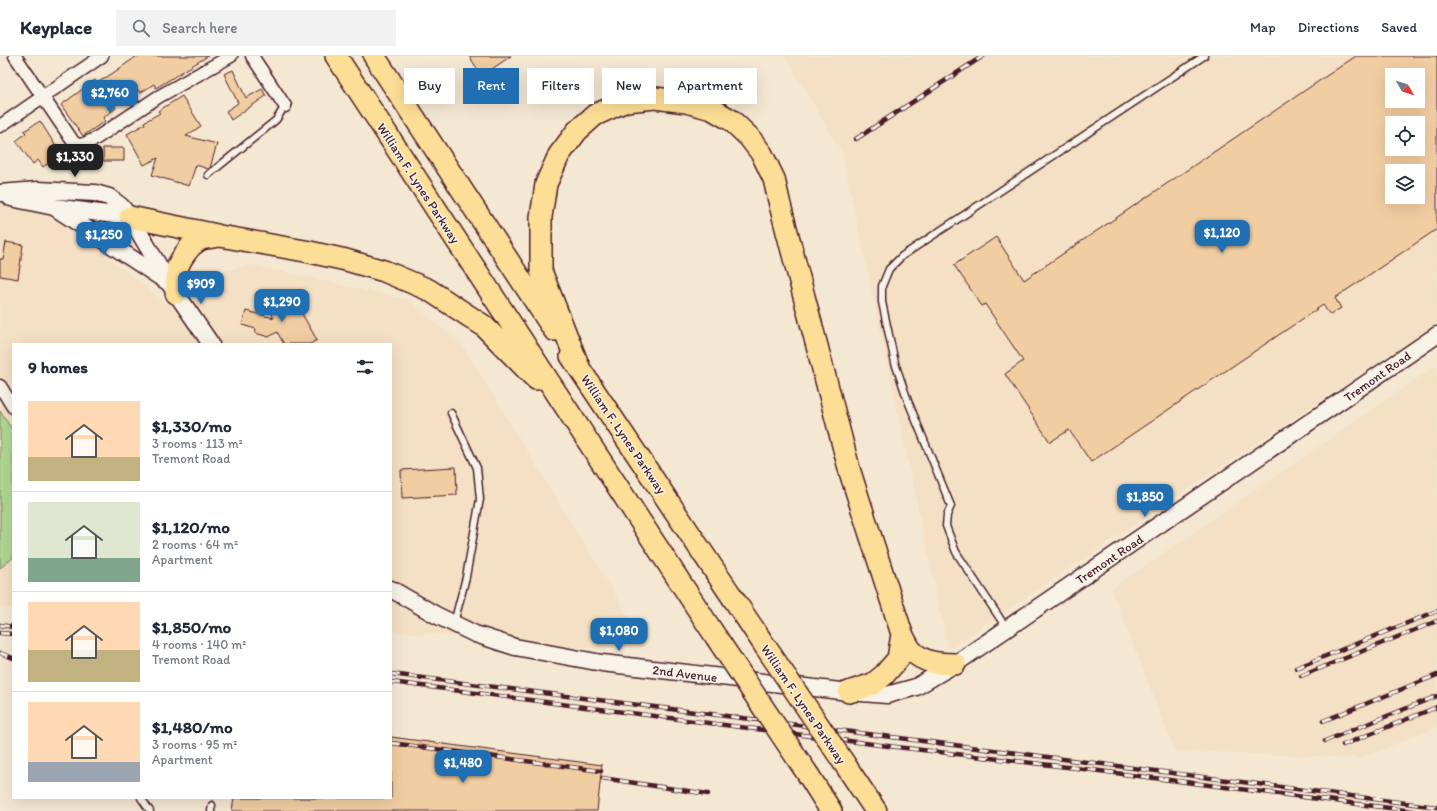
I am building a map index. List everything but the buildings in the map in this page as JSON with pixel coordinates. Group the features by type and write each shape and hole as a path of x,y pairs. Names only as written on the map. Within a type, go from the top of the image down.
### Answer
{"highway":[{"name":"William F. Lynes Parkway","path":"336,56 831,811"},
{"name":"William F. Lynes Parkway","path":"374,56 579,367 876,811"},
{"path":"579,367 541,271 541,217 546,184 559,155 577,131 595,115 626,101 655,98 686,102 712,108 731,120 749,137 762,154 774,179 850,472 902,634 912,651 924,659 937,664 955,664"},
{"path":"130,217 220,236 305,250 384,271 430,290 484,326 540,383 563,403"},
{"path":"172,288 178,265 191,246 201,239 220,236"},
{"path":"849,692 873,684 884,675 898,659 902,634"}],"street":[{"path":"15,56 75,144 82,145 95,139 158,97 231,56"},
{"path":"0,126 102,56"},
{"path":"252,56 285,106"},
{"path":"0,195 38,190 95,193 109,197 121,206 130,217 172,288 210,343"},
{"path":"0,195 54,207 130,217"},
{"path":"54,207 172,288"},
{"name":"Tremont Road","path":"849,692 887,695 916,687 955,664 1437,335"},
{"path":"0,386 12,404"},
{"name":"2nd Avenue","path":"392,590 475,634 515,647 602,664 849,692"}],"lane":[{"path":"1007,629 956,552 949,536 946,526 947,515 951,506 908,401 895,363 882,302 882,286 889,269 902,256 1204,56"},
{"path":"208,175 276,120 285,106"},
{"path":"451,413 478,468 480,500 466,577 454,623"},
{"path":"142,799 150,811"}],"shaded area":[{"path":"785,56 1437,56 1437,323 948,649 842,152"},
{"path":"0,204 47,213 118,265 167,305 203,275 253,265 409,300 463,346 646,645 599,649 392,631 392,343 12,343 12,608 0,607"},
{"path":"1437,365 1437,727 1361,758 1175,751 1111,589"}],"green space":[{"path":"0,411 12,429 12,559 0,568"}],"railway":[{"path":"856,139 983,56"},
{"path":"1296,668 1437,611"},
{"path":"1301,676 1437,621"},
{"path":"0,625 12,627"},
{"path":"0,633 12,634"},
{"path":"0,653 12,658"},
{"path":"392,674 1437,807"},
{"path":"1323,721 1437,675"},
{"path":"392,682 888,746 1076,768 1413,811"},
{"path":"1325,741 1437,696"},
{"path":"1343,745 1437,707"},
{"path":"392,743 601,771"},
{"path":"602,778 708,794"}]}
